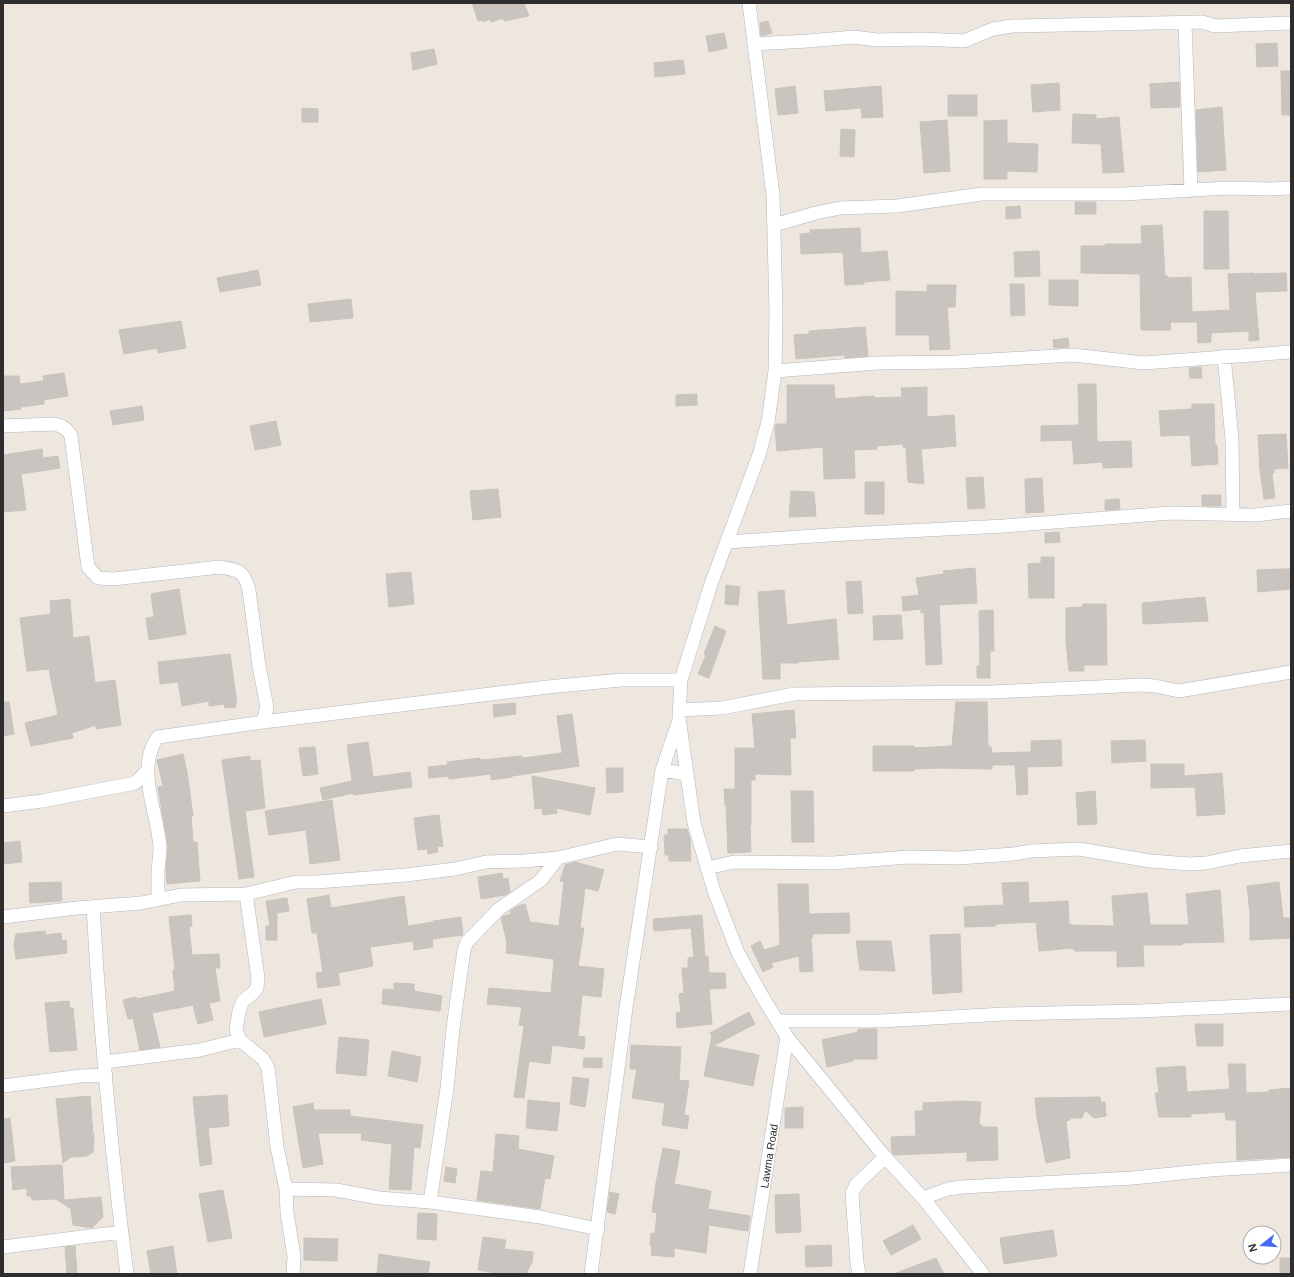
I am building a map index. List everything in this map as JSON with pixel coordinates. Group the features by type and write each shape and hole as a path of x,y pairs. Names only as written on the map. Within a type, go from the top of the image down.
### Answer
{"street":[{"path":"749,3 773,195 776,312 775,370 768,422 750,479 711,584 681,680 680,714 686,774 694,823 714,892 738,952 787,1037 885,1158 923,1198 983,1274"},
{"path":"754,44 854,37 877,40 922,39 964,41 993,29 1012,26 1202,22 1215,26 1291,23"},
{"path":"1185,23 1191,191"},
{"path":"774,225 840,208 897,206 982,194 1124,194 1228,188 1291,188"},
{"path":"775,370 878,363 957,362 1073,355 1144,362 1291,352"},
{"path":"1224,356 1232,439 1233,514"},
{"path":"3,426 54,424 68,429 71,436 88,567 98,578 113,579 220,567 236,570 242,573 247,580 249,590 259,666 267,707 264,722"},
{"path":"727,542 1004,526 1171,513 1265,514 1291,511"},
{"path":"680,714 722,708 794,694 992,692 1142,685 1179,691 1291,672"},
{"path":"158,900 160,848 150,794 148,770 151,748 158,737 264,722 548,687 621,680 681,680"},
{"path":"591,1274 626,1008 662,770 680,714"},
{"path":"3,806 42,801 134,783 148,770"},
{"path":"662,770 686,774"},
{"path":"134,783 150,794"},
{"path":"3,917 141,903 181,895 246,894 296,882 317,882 406,875 455,869 486,862 558,858 617,844 651,847"},
{"path":"707,868 734,862 833,864 908,857 959,858 1014,854 1031,851 1079,849 1150,861 1201,863 1240,856 1291,851"},
{"path":"430,1202 446,1096 453,1028 464,950 467,942 499,909 541,880 558,858"},
{"path":"246,894 258,978 257,988 243,1002 239,1011 236,1030 240,1040 264,1059 268,1068 277,1147 286,1189 287,1212 294,1256 294,1274"},
{"path":"93,907 97,979 127,1274"},
{"path":"777,1021 881,1021 1004,1014 1140,1011 1291,1004"},
{"name":"Lawma Road","path":"750,1274 787,1037"},
{"path":"105,1062 200,1050 240,1040"},
{"path":"3,1086 81,1076 106,1075"},
{"path":"859,1274 852,1194 856,1185 885,1158"},
{"path":"923,1198 948,1189 962,1187 1133,1178 1210,1170 1291,1165"},
{"path":"286,1189 336,1190 379,1198 430,1202 540,1217 598,1229"},
{"path":"3,1247 122,1232"}],"building":[{"path":"472,3 524,3 529,16 504,21 503,18 491,22 490,19 483,22 483,20 478,21"},
{"path":"768,21 772,33 761,36 760,23"},
{"path":"724,33 727,48 709,52 706,36"},
{"path":"1277,43 1278,66 1257,67 1256,44"},
{"path":"434,49 437,64 413,70 411,53"},
{"path":"683,60 685,74 655,77 654,63"},
{"path":"1281,71 1291,71 1291,115 1282,115"},
{"path":"1179,82 1180,107 1151,108 1150,84"},
{"path":"1059,83 1060,110 1033,112 1031,85"},
{"path":"795,86 798,113 778,115 775,89"},
{"path":"881,86 883,117 862,118 861,108 826,111 824,91"},
{"path":"948,95 977,95 977,116 948,116"},
{"path":"1222,107 1226,170 1198,172 1196,110"},
{"path":"302,108 318,109 318,122 302,122"},
{"path":"1073,114 1096,115 1096,119 1119,117 1124,172 1103,173 1101,144 1072,143"},
{"path":"947,120 950,171 924,173 920,122"},
{"path":"1007,120 1007,143 1038,144 1037,172 1007,171 1007,179 984,179 984,121"},
{"path":"841,129 855,130 854,157 840,156"},
{"path":"1075,202 1096,202 1096,214 1075,214"},
{"path":"1020,206 1021,218 1006,219 1006,207"},
{"path":"1204,211 1228,211 1229,269 1204,269"},
{"path":"1162,225 1165,276 1168,276 1168,278 1191,277 1192,312 1230,310 1228,274 1286,273 1287,291 1255,292 1259,340 1249,341 1249,331 1211,333 1211,342 1198,343 1197,322 1170,322 1171,330 1141,330 1140,274 1081,273 1081,246 1105,246 1105,244 1142,244 1141,226"},
{"path":"860,228 861,253 887,251 890,280 845,285 843,252 801,254 800,234 811,233 810,230"},
{"path":"1039,251 1040,276 1015,277 1014,252"},
{"path":"258,270 261,285 220,292 217,278"},
{"path":"1049,280 1078,280 1078,306 1049,305"},
{"path":"1010,284 1024,284 1025,315 1011,316"},
{"path":"927,285 956,285 955,307 947,307 950,349 930,350 929,335 896,335 896,291 927,292"},
{"path":"351,299 353,318 310,322 308,304"},
{"path":"181,321 186,348 158,353 157,348 124,354 119,330"},
{"path":"865,327 868,356 845,358 845,355 796,359 794,335 809,334 809,331"},
{"path":"1068,338 1069,347 1054,348 1053,340"},
{"path":"1201,367 1202,378 1190,378 1189,368"},
{"path":"64,373 68,396 44,400 44,404 3,411 3,376 19,376 20,384 44,381 43,376"},
{"path":"1078,384 1096,384 1097,442 1131,441 1132,467 1103,468 1103,462 1074,464 1072,440 1041,441 1041,426 1079,425"},
{"path":"787,385 834,385 835,399 874,396 874,398 902,397 901,388 927,387 927,417 954,415 956,446 921,449 924,484 908,482 906,447 903,447 903,444 877,446 877,449 854,450 855,478 824,479 823,447 777,451 776,424 787,424"},
{"path":"697,394 697,405 676,406 676,395"},
{"path":"1192,404 1214,404 1215,445 1217,445 1218,464 1192,466 1190,435 1161,436 1159,411 1192,409"},
{"path":"142,406 144,420 113,425 110,411"},
{"path":"276,421 281,445 255,450 250,426"},
{"path":"1286,434 1288,468 1274,469 1274,473 1272,473 1275,498 1264,499 1260,470 1258,435"},
{"path":"42,449 43,458 58,456 60,468 21,474 26,510 3,512 3,455"},
{"path":"983,477 985,508 968,509 966,478"},
{"path":"1042,478 1044,512 1026,513 1025,479"},
{"path":"865,482 884,482 884,514 865,514"},
{"path":"498,489 501,517 473,520 470,491"},
{"path":"791,491 814,492 816,516 789,517"},
{"path":"1202,495 1221,495 1221,506 1202,506"},
{"path":"1119,499 1120,509 1105,510 1105,500"},
{"path":"1059,532 1060,542 1045,543 1045,533"},
{"path":"1041,557 1054,557 1054,598 1029,598 1028,564 1041,563"},
{"path":"975,568 977,603 939,605 942,664 926,665 924,612 921,613 921,609 903,611 902,597 919,595 916,578 944,574 943,571"},
{"path":"1291,569 1291,589 1258,592 1257,570"},
{"path":"411,572 414,604 389,607 386,574"},
{"path":"861,581 863,613 848,614 846,582"},
{"path":"726,585 740,587 738,605 725,604"},
{"path":"179,589 186,634 149,640 146,618 154,617 151,594"},
{"path":"784,590 787,625 836,619 839,659 798,663 780,663 780,679 763,679 758,592"},
{"path":"1205,597 1208,621 1143,624 1142,603"},
{"path":"70,599 73,638 89,636 95,683 115,680 121,725 96,729 96,725 72,733 73,738 31,746 25,723 58,715 49,669 27,671 20,618 51,614 50,601"},
{"path":"1083,604 1106,604 1107,665 1084,665 1084,671 1069,671 1066,642 1066,608 1083,607"},
{"path":"993,610 994,651 990,651 990,678 977,678 977,666 980,666 979,611"},
{"path":"901,615 903,639 874,640 873,616"},
{"path":"715,626 726,631 709,678 698,674"},
{"path":"230,654 237,703 235,703 236,707 225,708 224,704 209,706 209,701 182,706 178,682 160,684 158,662"},
{"path":"3,702 9,702 14,734 3,736"},
{"path":"956,702 987,702 988,747 991,747 992,753 1031,752 1031,741 1061,740 1062,766 1027,767 1028,794 1017,795 1015,765 992,765 992,769 941,768 914,769 914,771 873,771 873,746 914,746 914,748 952,746"},
{"path":"515,703 516,714 494,717 493,705"},
{"path":"794,710 796,738 790,738 791,775 755,774 755,780 751,780 751,852 728,853 724,789 735,789 735,748 755,748 752,714"},
{"path":"572,714 579,766 491,780 491,774 449,779 449,776 429,778 428,767 448,765 447,762 480,758 480,760 522,756 523,758 562,753 557,716"},
{"path":"1145,740 1146,761 1112,763 1111,741"},
{"path":"368,742 373,777 410,772 412,787 354,795 353,793 323,800 320,788 352,781 347,745"},
{"path":"315,747 318,774 303,776 299,748"},
{"path":"183,754 193,816 191,817 193,842 197,842 200,881 167,884 166,870 168,846 158,787 163,786 157,760"},
{"path":"250,756 250,761 260,760 265,808 245,811 254,877 239,879 222,760"},
{"path":"1151,764 1184,764 1184,776 1222,773 1225,814 1197,816 1195,787 1151,788"},
{"path":"606,768 623,768 623,792 607,793"},
{"path":"532,776 595,788 590,815 556,808 557,813 543,815 542,808 535,809"},
{"path":"791,791 813,791 814,842 792,842"},
{"path":"1095,791 1097,824 1078,825 1076,793"},
{"path":"332,800 340,860 310,864 306,830 269,835 265,811"},
{"path":"439,815 443,846 437,847 438,852 428,854 427,849 418,850 414,818"},
{"path":"668,829 687,829 690,839 691,861 669,861 669,855 665,855 664,835 668,835"},
{"path":"20,841 22,862 3,864 3,843"},
{"path":"575,862 604,870 598,891 585,888 580,928 584,928 578,966 604,969 601,997 582,995 578,1036 585,1037 584,1049 552,1045 550,1064 529,1061 524,1098 514,1097 524,1026 519,1025 522,1007 487,1004 489,988 551,993 554,959 506,953 507,942 501,918 511,914 510,911 518,906 525,904 530,922 559,926 564,882 560,881 565,865"},
{"path":"502,873 503,879 508,878 510,892 505,895 481,899 478,877"},
{"path":"61,882 62,901 30,903 29,883"},
{"path":"1028,882 1029,903 1068,901 1069,924 1071,925 1114,926 1112,896 1147,893 1150,925 1189,925 1186,894 1220,890 1224,942 1182,943 1182,945 1143,945 1144,966 1117,967 1117,951 1075,951 1073,948 1039,951 1036,922 965,927 964,907 1004,905 1002,883"},
{"path":"1279,882 1283,918 1291,918 1291,938 1250,940 1250,913 1247,886"},
{"path":"778,884 808,884 809,914 849,913 850,933 812,934 813,971 800,972 799,956 771,963 773,967 763,972 751,946 760,941 764,950 780,945"},
{"path":"329,895 331,908 404,896 408,926 461,917 463,935 432,939 433,947 414,950 413,941 370,947 373,966 338,973 340,985 318,988 316,973 323,972 317,933 312,933 307,899"},
{"path":"287,898 289,911 277,913 277,940 266,940 266,926 270,926 266,901"},
{"path":"191,915 192,926 189,927 192,955 219,954 220,968 215,968 220,1001 209,1003 213,1020 198,1024 193,1005 152,1013 160,1047 140,1050 133,1018 128,1019 123,1000 136,997 137,999 175,991 173,970 175,970 169,917"},
{"path":"702,915 705,957 708,956 709,973 725,973 726,988 709,989 712,1024 677,1028 676,1013 681,1012 679,994 684,993 682,968 688,968 688,958 694,957 691,928 654,931 653,919"},
{"path":"45,931 46,935 61,933 62,941 66,940 67,953 16,959 14,944 16,934"},
{"path":"960,934 962,992 933,994 930,935"},
{"path":"856,941 891,941 895,971 860,970"},
{"path":"394,983 414,984 414,991 442,996 440,1011 382,1004 383,989 394,990"},
{"path":"321,999 326,1024 264,1037 259,1012"},
{"path":"69,1001 70,1008 73,1008 77,1050 50,1052 45,1003"},
{"path":"749,1012 755,1024 713,1046 759,1055 753,1086 704,1076 712,1036 710,1033"},
{"path":"1195,1024 1223,1024 1223,1046 1197,1046"},
{"path":"858,1029 877,1029 877,1059 853,1059 853,1061 827,1067 822,1040 858,1032"},
{"path":"339,1037 369,1040 366,1076 336,1073"},
{"path":"631,1045 681,1047 679,1080 689,1081 684,1115 689,1116 687,1129 662,1125 665,1103 632,1098 637,1069 630,1069"},
{"path":"392,1051 421,1057 417,1082 388,1076"},
{"path":"584,1058 602,1058 602,1068 583,1067"},
{"path":"1228,1064 1245,1064 1246,1093 1269,1092 1269,1090 1291,1088 1291,1157 1237,1160 1236,1120 1226,1120 1225,1112 1191,1114 1191,1117 1159,1117 1155,1093 1159,1093 1156,1068 1185,1066 1187,1092 1230,1089"},
{"path":"573,1077 589,1079 585,1107 570,1104"},
{"path":"227,1095 229,1126 208,1128 212,1164 200,1166 193,1097"},
{"path":"90,1096 94,1134 93,1152 87,1156 71,1157 63,1163 56,1099"},
{"path":"1100,1097 1101,1102 1105,1102 1106,1116 1094,1118 1085,1110 1082,1118 1070,1118 1070,1120 1066,1121 1070,1158 1046,1163 1037,1118 1035,1098"},
{"path":"528,1100 560,1103 557,1131 526,1128"},
{"path":"963,1101 981,1102 979,1125 982,1125 982,1127 997,1127 998,1160 967,1161 967,1152 894,1155 892,1153 891,1137 916,1136 915,1111 923,1111 923,1103"},
{"path":"313,1103 314,1110 350,1110 350,1116 423,1125 420,1148 414,1147 411,1190 389,1189 392,1144 361,1140 362,1133 318,1133 323,1164 303,1168 293,1107"},
{"path":"803,1107 803,1128 785,1128 785,1108"},
{"path":"10,1118 15,1161 3,1163 3,1119"},
{"path":"496,1134 519,1136 518,1149 554,1156 550,1179 545,1178 540,1209 477,1200 481,1171 493,1172"},
{"path":"663,1148 680,1151 674,1184 711,1191 708,1209 750,1216 748,1231 709,1225 706,1253 674,1248 674,1257 651,1255 651,1233 655,1234 657,1213 652,1212"},
{"path":"62,1165 64,1200 101,1197 103,1217 92,1228 73,1225 71,1209 56,1199 32,1200 31,1196 27,1196 27,1188 13,1190 11,1167"},
{"path":"446,1167 457,1169 455,1183 444,1181"},
{"path":"223,1190 232,1238 208,1242 199,1194"},
{"path":"610,1192 619,1194 615,1214 607,1212"},
{"path":"799,1194 801,1232 776,1233 775,1195"},
{"path":"418,1213 437,1214 436,1240 417,1239"},
{"path":"913,1225 921,1239 891,1255 883,1241"},
{"path":"1053,1230 1057,1256 1004,1264 1000,1238"},
{"path":"483,1237 506,1240 504,1249 533,1252 532,1262 526,1274 501,1274 478,1270"},
{"path":"304,1238 338,1239 337,1261 304,1260"},
{"path":"831,1245 832,1266 806,1267 805,1246"},
{"path":"75,1246 77,1274 67,1274 65,1247"},
{"path":"173,1246 177,1274 151,1274 147,1251"},
{"path":"379,1254 430,1262 428,1274 377,1274"},
{"path":"936,1258 944,1274 896,1274 896,1273"},
{"path":"1282,1258 1291,1258 1291,1274 1280,1274"}]}
